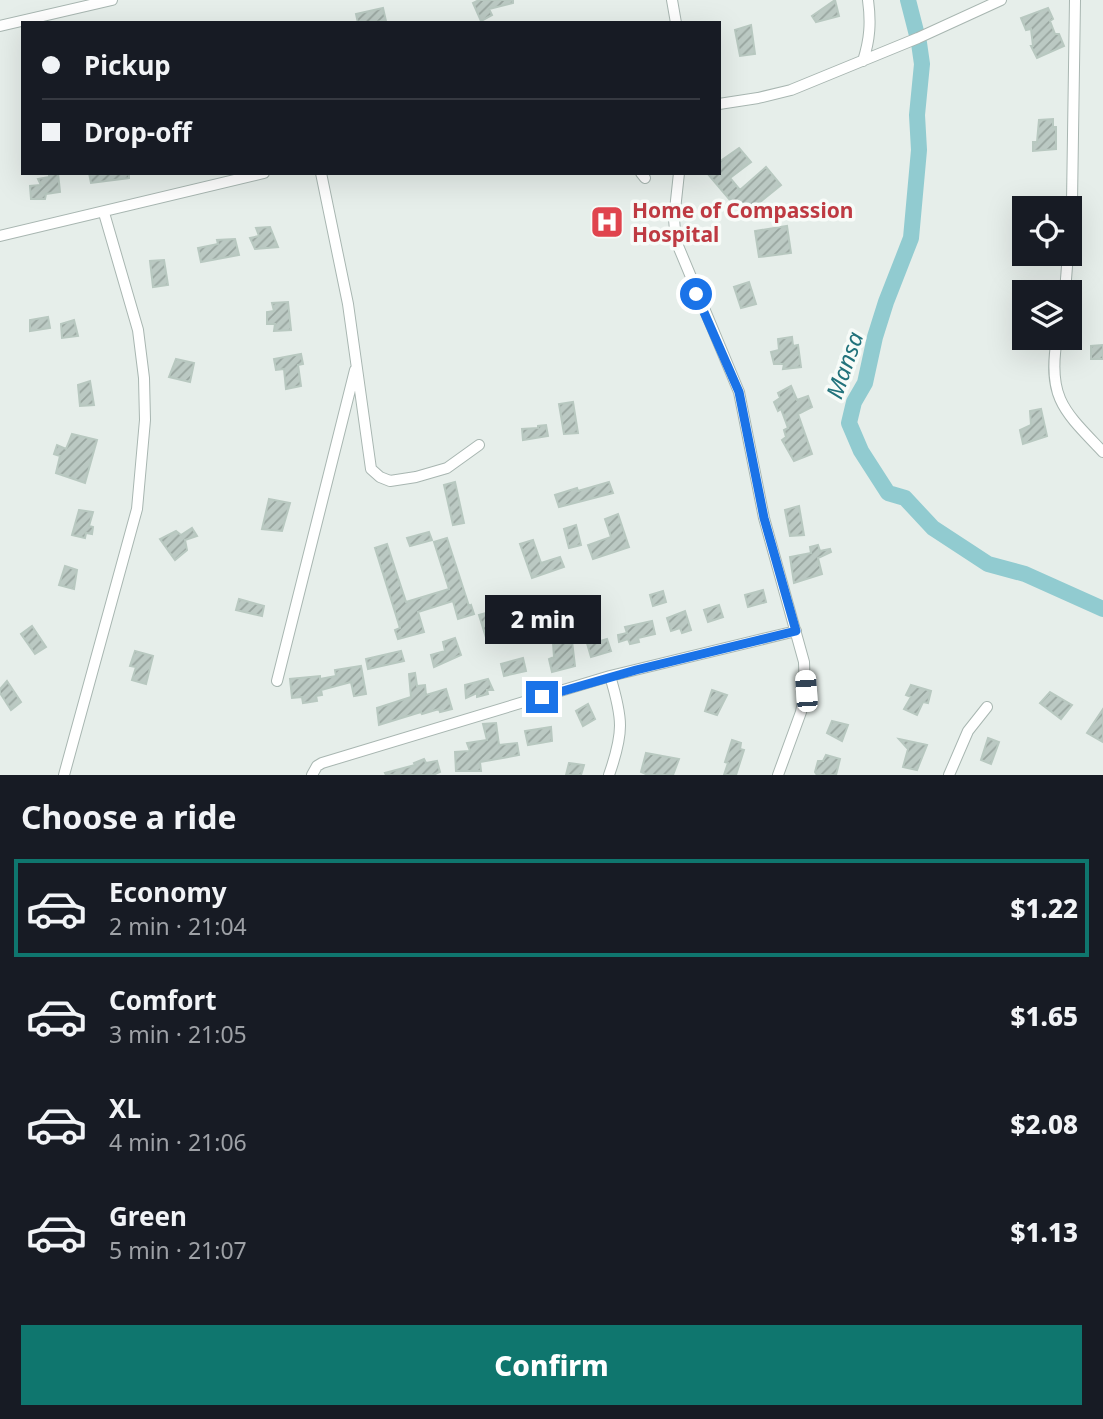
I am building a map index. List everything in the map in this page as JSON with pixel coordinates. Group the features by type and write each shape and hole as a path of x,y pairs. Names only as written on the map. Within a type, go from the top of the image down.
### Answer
{"street":[{"path":"22,21 112,0"},
{"path":"672,0 676,21"},
{"path":"863,61 870,39 868,0"},
{"path":"721,104 791,90 918,38 1001,0"},
{"path":"1066,280 1072,202 1075,0"},
{"path":"0,26 21,21"},
{"path":"0,236 256,175"},
{"path":"321,175 341,260 372,469 380,477 390,481 416,477 447,468 479,445"},
{"path":"679,175 674,219 676,241 739,392 764,518 804,662 806,691 778,775"},
{"path":"64,775 137,509 145,420 144,378 138,330 104,213"},
{"path":"1056,350 1054,380 1059,400 1070,417 1103,452"},
{"path":"277,681 356,366"},
{"path":"312,775 322,763 610,676 796,631"},
{"path":"609,775 622,721 610,676"},
{"path":"949,775 968,731 976,717 987,707"}],"building":[{"path":"479,0 513,0 513,3 489,9 492,15 481,21 473,3"},
{"path":"835,0 839,16 816,22 812,16"},
{"path":"383,8 386,21 358,21 356,14"},
{"path":"1048,8 1055,34 1059,34 1064,46 1037,58 1031,46 1031,29 1026,30 1021,18"},
{"path":"751,25 755,54 740,56 735,30"},
{"path":"1053,119 1053,127 1056,127 1056,149 1033,151 1033,142 1037,142 1039,120"},
{"path":"739,148 751,162 730,178 740,190 766,167 781,185 754,207 757,211 746,219 709,175 721,175 721,161"},
{"path":"58,175 60,192 46,194 45,199 31,199 30,186 41,185 38,179"},
{"path":"89,175 129,175 129,178 91,183"},
{"path":"787,226 791,253 759,257 755,231"},
{"path":"270,227 278,247 255,249 250,238 259,236 256,228"},
{"path":"235,239 239,255 201,262 198,248 218,244 217,240"},
{"path":"164,260 168,285 153,287 150,261"},
{"path":"749,282 756,304 741,308 734,287"},
{"path":"288,302 291,330 274,331 275,324 267,324 267,312 274,311 272,303"},
{"path":"48,317 50,328 30,331 30,320"},
{"path":"74,320 78,336 62,338 61,324"},
{"path":"792,337 793,346 798,345 801,367 783,369 784,364 774,364 771,352 779,350 778,339"},
{"path":"1103,345 1103,359 1091,359 1091,346"},
{"path":"301,354 303,364 298,365 301,386 286,389 284,369 276,370 274,359"},
{"path":"176,359 194,363 190,382 169,377"},
{"path":"90,381 94,405 80,406 78,385"},
{"path":"791,386 797,400 808,396 812,407 798,414 812,454 794,461 782,440 786,437 784,430 788,428 781,409 778,411 774,402 780,398 778,393"},
{"path":"573,402 578,433 564,434 559,404"},
{"path":"1041,409 1047,436 1023,444 1020,430 1031,425 1030,411"},
{"path":"546,425 548,436 523,440 522,429"},
{"path":"72,434 97,440 85,483 56,473 60,456 54,454 57,445 66,449"},
{"path":"455,482 464,523 453,525 444,485"},
{"path":"609,482 613,493 559,507 555,495"},
{"path":"269,499 290,503 282,531 262,529"},
{"path":"799,506 804,535 790,536 785,510"},
{"path":"79,510 93,512 89,526 93,527 92,534 86,533 85,538 72,535"},
{"path":"618,514 629,547 593,559 588,545 611,537 605,519"},
{"path":"576,525 581,545 569,548 564,529"},
{"path":"192,528 197,536 185,540 187,550 175,560 160,539 176,531 181,535"},
{"path":"429,532 432,540 410,546 407,538"},
{"path":"447,538 474,614 458,619 453,601 418,612 424,632 398,639 395,630 400,628 375,548 387,544 406,602 449,589 434,542"},
{"path":"533,540 541,563 560,557 564,567 532,578 520,544"},
{"path":"818,545 820,551 830,549 831,552 818,558 822,574 794,583 790,557 811,553 810,547"},
{"path":"65,566 77,570 74,589 59,585"},
{"path":"763,590 766,602 748,607 745,595"},
{"path":"663,591 666,602 653,606 650,595"},
{"path":"239,599 264,606 262,616 236,610"},
{"path":"719,605 723,617 708,622 704,610"},
{"path":"504,608 509,623 516,621 520,631 487,641 479,615"},
{"path":"685,611 691,630 682,633 680,628 671,631 667,618"},
{"path":"652,621 655,634 638,638 639,642 630,644 628,639 619,642 618,635 627,633 625,627"},
{"path":"32,626 46,647 35,654 21,634"},
{"path":"595,637 597,642 607,639 611,651 591,657 586,640"},
{"path":"455,638 461,655 434,667 431,655 445,651 443,642"},
{"path":"572,641 575,666 552,672 549,659 554,657 553,643"},
{"path":"135,651 153,656 146,684 132,680 136,667 130,666"},
{"path":"401,651 404,661 368,669 366,659"},
{"path":"523,658 526,671 504,676 501,664"},
{"path":"361,666 366,694 354,696 351,682 321,690 322,695 316,696 317,701 303,703 302,697 292,698 290,679 320,676 320,679 336,676 335,670"},
{"path":"415,673 417,686 425,685 426,695 446,689 452,709 421,712 379,725 377,708 411,697 409,674"},
{"path":"488,679 493,690 487,690 488,694 477,697 477,693 466,698 465,685"},
{"path":"7,681 21,702 11,710 0,693"},
{"path":"911,685 931,691 928,703 923,702 917,715 904,709 911,697 906,695"},
{"path":"712,690 727,695 717,715 705,711"},
{"path":"1050,692 1072,705 1061,719 1040,703"},
{"path":"588,704 595,719 583,726 576,711"},
{"path":"1103,709 1103,742 1087,733"},
{"path":"832,721 848,725 842,741 827,733"},
{"path":"496,723 499,745 517,743 519,755 480,762 481,771 456,771 455,752 470,751 467,743 487,740 483,724"},
{"path":"551,727 552,741 528,745 525,731"},
{"path":"988,738 999,742 991,764 981,760"},
{"path":"899,739 927,745 917,770 903,767 908,749"},
{"path":"732,740 741,743 740,749 744,750 736,775 724,775 728,763 725,762"},
{"path":"646,753 679,759 673,775 648,775 641,772"},
{"path":"826,755 840,759 836,775 817,775 815,772 818,761 823,761"},
{"path":"424,759 426,763 437,761 440,772 433,775 385,773 415,765 414,763"},
{"path":"569,763 584,765 581,775 566,775"}],"waterway":[{"name":"Mansa","path":"908,0 922,64 917,115 919,150 911,238 886,302 865,383 854,402 849,423 861,451 888,493 905,498 933,528 988,564 1025,574 1103,609"}],"place":[{"name":"Home of Compassion Hospital","path":"607,222"}],"route":[{"path":"542,697 610,676 796,631 764,518 739,392 696,294"}]}
